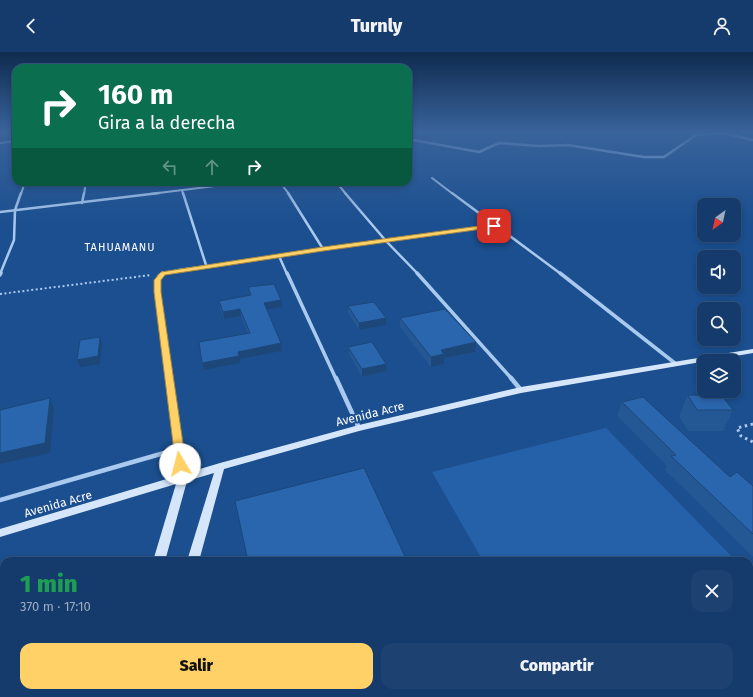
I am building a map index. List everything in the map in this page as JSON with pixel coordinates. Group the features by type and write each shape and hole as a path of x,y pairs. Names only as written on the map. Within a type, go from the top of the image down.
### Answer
{"main road":[{"name":"Avenida Acre","path":"0,533 182,480 220,467 359,428 521,390 753,351"},
{"path":"193,557 220,467"},
{"path":"160,557 182,480"}],"street":[{"path":"432,178 494,226 594,299 676,364"},
{"path":"0,275 14,240 15,210 23,186"},
{"path":"82,202 85,186"},
{"path":"0,212 215,186"},
{"path":"282,186 285,188 323,249"},
{"path":"339,186 386,241 423,279 521,390"},
{"path":"182,190 206,266"},
{"path":"182,480 158,292 158,280 163,273 323,249 494,226"},
{"path":"279,256 359,428"},
{"path":"0,500 178,449"}],"path":[{"path":"0,294 163,273"},
{"path":"753,424 737,428 741,436 753,442"}],"shaded area":[{"path":"606,428 732,557 481,557 432,472"}],"building":[{"path":"274,284 281,300 264,303 281,343 238,352 239,356 202,363 199,342 250,333 240,309 223,312 219,301 251,295 248,287"},
{"path":"374,302 386,318 359,323 348,306"},
{"path":"445,309 476,342 441,350 444,354 431,357 400,318"},
{"path":"100,337 98,356 77,360 80,340"},
{"path":"372,342 386,364 362,369 348,347"},
{"path":"688,395 697,395 697,398 724,398 733,410 697,410"},
{"path":"643,397 730,477 737,472 753,486 753,534 671,456 676,455 622,402"},
{"path":"50,398 45,443 0,453 0,410"},
{"path":"364,468 405,557 247,557 235,501"}],"district":[{"name":"TAHUAMANU","path":"120,247"}],"route":[{"path":"180,464 169,388 158,292 159,276 163,273 179,270 494,226"}]}
